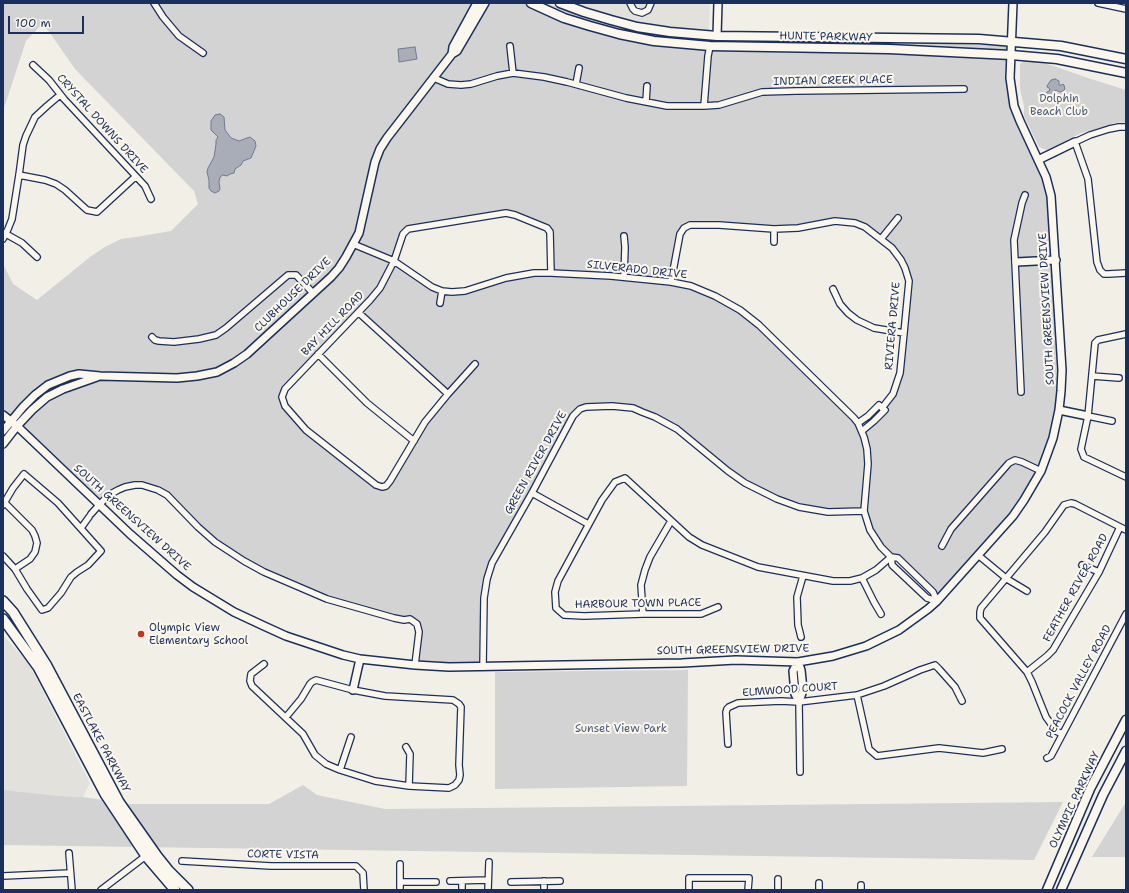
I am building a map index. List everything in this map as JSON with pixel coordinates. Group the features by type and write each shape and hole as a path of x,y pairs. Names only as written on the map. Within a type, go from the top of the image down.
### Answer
{"main road":[{"name":"HUNTE PARKWAY","path":"531,3 564,18 590,26 619,34 654,40 710,46 890,49 1011,55 1057,59 1126,73"},
{"name":"HUNTE PARKWAY","path":"560,3 584,12 637,27 670,32 717,36 979,39 1061,46 1126,59"},
{"name":"EASTLAKE PARKWAY","path":"3,601 13,612 47,666 81,740"},
{"name":"EASTLAKE PARKWAY","path":"3,619 38,667 149,853 175,890"},
{"name":"OLYMPIC PARKWAY","path":"1047,890 1090,789 1126,720"},
{"name":"OLYMPIC PARKWAY","path":"1062,890 1103,795 1126,751"},
{"name":"EASTLAKE PARKWAY","path":"149,853 188,890"}],"street":[{"path":"154,3 163,17 179,36 203,53"},
{"name":"CLUBHOUSE DRIVE","path":"452,54 453,47 477,3"},
{"name":"CLUBHOUSE DRIVE","path":"3,431 22,407 48,385 79,374 177,378 197,376 217,372 247,354 339,268 358,233 375,162 380,149 452,54 457,52 485,3"},
{"path":"630,3 635,11 642,13 648,10 652,3"},
{"path":"717,36 718,3"},
{"name":"SOUTH GREENSVIEW DRIVE","path":"3,415 130,534 193,587 234,612 286,636 343,655 360,659 414,666 449,667 682,663 736,660 798,662 844,654 878,641 909,624 937,601 1013,516 1041,471 1054,438 1062,391 1062,370 1051,196 1046,177 1014,106 1010,78 1013,3"},
{"path":"1098,3 1119,5 1126,9"},
{"path":"510,46 513,73"},
{"path":"704,106 710,46"},
{"name":"CRYSTAL DOWNS DRIVE","path":"34,65 135,177 145,186 151,199"},
{"path":"576,84 578,68"},
{"name":"INDIAN CREEK PLACE","path":"434,78 448,84 461,85 471,84 513,73 544,77 626,98 667,106 719,105 762,92 964,89"},
{"path":"646,102 647,86"},
{"path":"37,256 22,243 5,236 12,219 23,146 31,126 39,113 60,95"},
{"path":"1038,160 1090,135 1109,129 1126,127"},
{"path":"1075,142 1088,179 1097,262 1100,270 1104,274 1126,273"},
{"path":"19,175 45,180 56,184 87,210 97,212 135,177"},
{"path":"1021,392 1014,240 1025,195"},
{"name":"BAY HILL ROAD","path":"414,441 386,486 382,487 376,485 306,430 285,406 282,397 285,389 380,288 394,261 403,234 408,229 506,213 547,228 550,232 551,273"},
{"path":"881,239 898,218"},
{"name":"RIVIERA DRIVE","path":"671,282 680,234 684,228 690,225 774,229 798,228 835,221 843,221 855,223 865,227 881,239 892,248 901,260 909,282 904,333 900,373 893,394 882,408 885,410 862,432"},
{"path":"774,229 774,242"},
{"path":"624,236 624,277"},
{"name":"SILVERADO DRIVE","path":"353,244 394,261 432,287 442,291 465,291 506,278 534,273 551,273 624,277 671,282 700,289 729,303 758,323 858,423 866,442 868,456 864,511 873,535 880,547 891,557 898,558 933,592 937,601"},
{"path":"1016,262 1056,260"},
{"path":"152,337 159,341 174,342 194,340 216,335 232,324 288,275 296,274 313,293"},
{"path":"833,289 837,298 852,317 874,328 904,333"},
{"path":"440,304 442,291"},
{"path":"359,312 448,394"},
{"path":"1126,334 1098,340 1095,343 1088,416 1081,449 1084,457 1126,477"},
{"path":"318,354 367,403 414,441 425,422 475,364"},
{"name":"CLUBHOUSE DRIVE","path":"3,444 16,426 47,397 63,389 100,376"},
{"path":"1092,376 1119,378"},
{"name":"GREEN RIVER DRIVE","path":"483,667 484,598 489,570 495,556 532,493 575,413 580,409 586,407 612,406 633,408 669,424 684,434 728,471 745,483 777,499 799,506 828,512 864,511"},
{"path":"858,423 879,406 882,408"},
{"path":"1059,410 1112,421"},
{"path":"942,546 951,529 1009,463 1015,460 1041,471"},
{"path":"3,556 15,569 42,610 48,608 62,593 71,577 88,564 101,551 58,503 24,474 13,488 4,504 32,530 36,543 34,552 30,559 15,569"},
{"path":"532,493 588,524 602,500 615,482 625,478 689,537 702,544 758,567 802,576 833,581 850,581 862,578 876,570 891,557"},
{"path":"81,528 109,495 125,487 142,485 152,487 167,495 198,527 216,542 244,561 264,572 327,599 394,618 404,620 410,619 415,622 419,632 414,666"},
{"path":"1062,734 1056,731 1046,717 1027,672 980,618 979,615 981,608 1007,579 1064,506 1071,503 1075,504 1123,529"},
{"path":"643,614 641,585 644,570 671,521"},
{"name":"HARBOUR TOWN PLACE","path":"588,524 558,581 555,592 556,608 564,615 701,614 718,608"},
{"name":"FEATHER RIVER ROAD","path":"1027,672 1053,650 1123,529"},
{"path":"978,555 1007,579 1027,591"},
{"name":"SILVERADO DRIVE","path":"891,557 892,565 897,570 928,598 937,601"},
{"path":"1082,565 1098,572"},
{"path":"801,637 798,624 797,597 802,576"},
{"path":"862,578 881,614"},
{"name":"PEACOCK VALLEY ROAD","path":"1047,758 1051,756 1126,614"},
{"path":"353,690 360,659"},
{"path":"798,662 793,671 795,694 799,702 800,772"},
{"path":"264,664 251,674 250,681 252,686 286,718 303,734 315,755 326,764 375,781 409,786 449,788 457,783 460,775 461,710 459,704 453,700 385,696 353,690 320,680 314,680 310,684 302,699 286,718"},
{"name":"ELMWOOD COURT","path":"728,744 726,712 729,707 738,703 781,701 799,702 857,695 884,686 935,665 955,687 962,702"},
{"path":"857,695 869,749 877,756 938,748 983,753 1002,749"},
{"path":"340,770 351,737"},
{"path":"406,746 410,754 409,786"},
{"path":"69,853 72,890"},
{"path":"101,890 149,853"},
{"name":"CORTE VISTA","path":"182,861 271,866 356,866 364,873 364,890"},
{"path":"488,890 489,862"},
{"path":"400,864 400,890"},
{"path":"3,876 70,873"},
{"path":"689,890 688,878 748,878 748,890"},
{"path":"778,879 778,890"},
{"path":"450,882 488,880"},
{"path":"462,881 462,890"},
{"path":"544,881 544,890"},
{"path":"511,882 560,881"},
{"path":"400,882 436,882"},
{"path":"819,883 819,890"}],"shaded area":[{"path":"577,3 710,3 709,30 681,29 630,20 593,10"},
{"path":"415,47 417,59 399,62 398,49"},
{"path":"1055,79 1059,81 1059,85 1064,85 1065,89 1060,92 1056,90 1055,100 1049,102 1045,98 1046,93 1050,90 1047,86 1051,80"},
{"path":"220,114 224,117 225,130 231,138 239,141 250,137 255,141 256,146 251,158 243,161 241,165 235,169 234,173 220,177 220,189 215,193 209,188 207,172 214,157 216,140 218,137 211,130 211,121 215,115"},
{"path":"3,635 29,664 90,783 83,797 3,790"}],"green space":[{"path":"3,3 546,3 589,19 612,25 659,35 683,38 1007,46 1011,64 1012,93 1047,179 1062,360 1057,421 1027,497 938,599 881,543 872,528 866,510 836,510 823,508 777,496 735,472 682,430 662,417 640,409 595,406 577,412 494,563 487,591 485,665 417,664 416,622 339,601 276,575 242,557 226,546 197,522 169,494 156,486 148,484 119,489 102,505 3,415 3,264 13,284 37,300 90,257 105,247 121,239 171,231 198,204 194,191 75,69 43,23 26,41 3,111","holes":["515,214 549,230 551,273 508,277 453,292 431,286 394,261 406,234 412,229","836,219 852,220 867,225 898,252 905,261 910,278 911,295 901,362 888,401 875,415 861,425 852,413 754,317 741,308 673,281 686,228 693,225 797,227","361,312 450,394 427,424 385,485 378,484 306,429 285,402 284,397 287,389"]},
{"name":"Dolphin Beach Club","path":"1025,60 1042,62 1126,90 1126,122 1113,123 1111,125 1081,133 1047,150 1039,147 1024,116 1024,106 1020,89 1020,64"},
{"name":"Sunset View Park","path":"688,670 687,786 495,789 495,672"},
{"path":"303,785 317,795 385,809 1063,802 1034,860 3,845 3,790 83,797 129,804 269,804"},
{"path":"1126,802 1126,857 1092,857"}],"place":[{"name":"Olympic View Elementary School","path":"141,634"}]}
